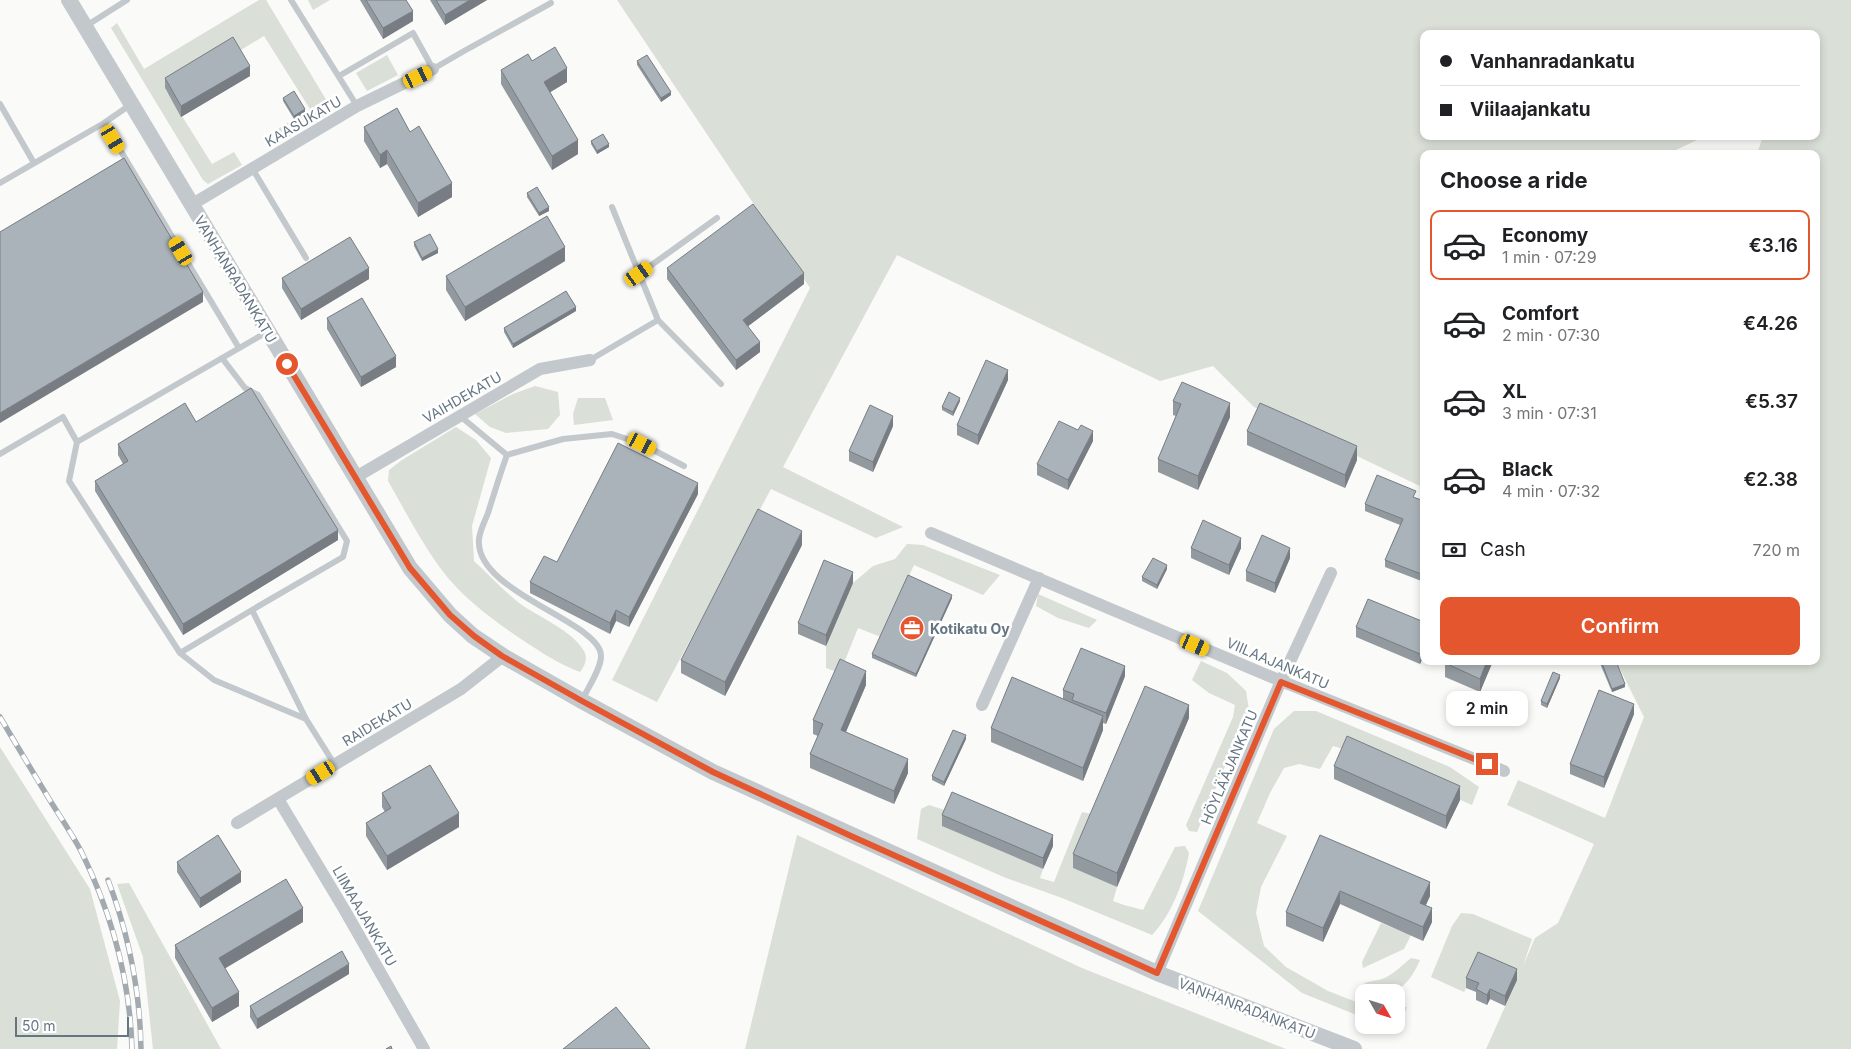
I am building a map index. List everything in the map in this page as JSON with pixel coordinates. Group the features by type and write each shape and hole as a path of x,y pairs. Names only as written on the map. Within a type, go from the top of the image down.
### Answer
{"street":[{"name":"VANHANRADANKATU","path":"69,0 410,568 450,615 474,636 502,656 713,772 1157,973 1354,1049"},
{"name":"KAASUKATU","path":"191,205 356,106 434,69"},
{"name":"VAIHDEKATU","path":"356,477 540,369 590,360"},
{"name":"VIILAAJANKATU","path":"931,533 1281,682 1504,771"},
{"name":"HÖYLÄÄJANKATU","path":"1157,973 1281,682 1331,573"},
{"path":"982,705 1039,578"},
{"name":"RAIDEKATU","path":"237,822 461,690 502,656"},
{"name":"LIIMAAJANKATU","path":"278,799 344,909 424,1049"}],"lane":[{"path":"85,26 126,0"},
{"path":"291,0 356,106"},
{"path":"339,76 412,33 434,69 551,3"},
{"path":"0,104 3,116 34,163"},
{"path":"0,183 104,123 132,104"},
{"path":"104,123 239,348"},
{"path":"252,168 306,258"},
{"path":"612,207 658,320 721,384"},
{"path":"639,274 717,218"},
{"path":"590,360 658,320"},
{"path":"77,442 267,332"},
{"path":"180,653 343,557 347,541 258,395 245,388 222,358"},
{"path":"460,416 507,455"},
{"path":"0,454 63,417 77,442 68,481 180,653 214,680 306,719"},
{"path":"507,455 563,439 612,434 642,444 684,466"},
{"path":"507,455 479,539 482,558 493,574 530,600 575,627 598,645 601,654 600,662 582,701"},
{"path":"252,610 306,719 335,765"}],"shaded area":[{"path":"259,0 266,0 333,111 285,139 278,129 310,109 264,36 236,53 165,89 212,164 234,152 242,165 208,184 203,180 111,28 117,23 144,69"},
{"path":"308,0 330,0 313,10"},
{"path":"617,0 1851,0 1851,1049 1486,1049 1517,980 1466,988 1464,992 1431,977 1452,926 1461,913 1473,914 1532,939 1523,966 1535,938 1558,923 1594,844 1507,805 1518,780 1605,818 1644,717 1618,665 1820,665 1820,150 1758,150 1762,140 1820,140 1820,30 1420,30 1420,140 1697,140 1676,150 1420,150 1420,486 1254,407 1213,366 1160,381 897,255 783,467 903,527 876,538 771,489 657,702 612,680 810,288"},
{"path":"387,55 398,75 367,91 356,73"},
{"path":"535,386 558,392 560,415 548,429 506,433 490,427 475,414 513,394"},
{"path":"578,398 605,398 613,420 574,425 573,414"},
{"path":"456,427 476,440 491,458 472,526 474,561 519,603 563,630 579,643 586,656 585,665 580,672 533,647 485,613 465,596 448,578 431,555 388,481 389,470"},
{"path":"907,544 923,545 1000,575 983,595 914,565 881,637 858,628 840,673 826,668 826,646 853,583 873,566 895,559"},
{"path":"1038,594 1097,620 1089,628 1058,618 1036,606"},
{"path":"1201,661 1227,673 1246,691 1249,710 1197,832 1189,831 1186,825 1233,717 1235,705 1209,693 1192,680"},
{"path":"1294,711 1316,711 1450,767 1479,787 1472,805 1347,750 1333,746 1320,769 1299,764 1284,768 1270,793 1257,823 1287,836 1261,887 1256,913 1264,946 1286,967 1328,991 1355,1002 1355,1014 1302,993 1198,911 1274,729"},
{"path":"0,747 90,889 120,1001 117,1049 0,1049"},
{"path":"929,805 948,811 943,826 1043,869 1040,878 1054,882 1082,812 1096,815 1073,868 1117,887 1113,901 1143,910 1175,847 1185,846 1189,853 1187,864 1176,897 1166,917 1152,935 1062,898 1006,878 917,839 921,809"},
{"path":"797,835 1082,968 1286,1049 745,1049"},
{"path":"129,883 221,1049 153,1049 143,957 117,884"},
{"path":"1381,923 1411,935 1404,949 1363,968 1362,962"},
{"path":"1411,958 1420,960 1405,984 1364,984 1379,980 1394,972"}],"building":[{"path":"366,0 406,0 413,11 383,28"},
{"path":"436,0 470,0 445,15"},
{"path":"233,37 250,66 181,106 165,78"},
{"path":"555,47 567,68 544,82 578,140 552,156 501,70 528,54 532,61"},
{"path":"647,55 671,92 661,98 637,61"},
{"path":"294,91 305,109 294,116 283,98"},
{"path":"397,108 410,132 419,126 452,183 418,203 387,150 380,155 364,127"},
{"path":"603,134 609,144 597,151 591,141"},
{"path":"124,158 203,292 0,413 0,232"},
{"path":"537,187 549,207 539,213 527,193"},
{"path":"753,204 804,273 743,320 760,342 736,360 667,268"},
{"path":"547,216 565,247 465,307 446,276"},
{"path":"430,234 438,249 422,258 414,242"},
{"path":"350,237 369,268 301,309 282,278"},
{"path":"566,291 576,307 513,344 504,328"},
{"path":"362,298 396,356 361,377 327,318"},
{"path":"986,360 1008,370 978,435 957,425"},
{"path":"1182,382 1230,403 1198,476 1158,459 1181,404 1173,401"},
{"path":"251,388 338,530 183,624 95,481 128,461 118,444 185,403 196,422"},
{"path":"949,392 960,398 953,412 942,407"},
{"path":"1260,403 1357,446 1345,475 1247,431"},
{"path":"870,405 893,416 873,462 849,451"},
{"path":"1059,421 1078,430 1081,425 1093,431 1068,480 1037,464"},
{"path":"618,443 698,483 629,617 616,610 610,623 530,582 544,556 557,562"},
{"path":"1377,475 1416,491 1413,497 1420,500 1420,573 1385,560 1403,519 1365,504"},
{"path":"758,509 802,531 725,682 681,660"},
{"path":"1203,520 1241,538 1229,565 1191,548"},
{"path":"1262,535 1290,548 1275,583 1246,571"},
{"path":"1153,558 1167,565 1157,585 1142,577"},
{"path":"824,560 853,572 826,635 798,623"},
{"path":"908,575 952,595 916,674 872,654"},
{"path":"1368,599 1420,620 1420,654 1356,627"},
{"path":"1081,648 1125,666 1106,713 1072,700 1074,694 1063,690"},
{"path":"840,659 866,671 841,730 908,759 894,791 810,754 823,724 813,720"},
{"path":"1449,665 1485,665 1480,679"},
{"path":"1603,665 1618,665 1625,684 1612,689"},
{"path":"1553,672 1560,675 1547,704 1541,701"},
{"path":"1012,677 1103,716 1083,768 991,728"},
{"path":"1145,686 1189,705 1117,873 1073,854"},
{"path":"1599,690 1634,704 1604,777 1570,764"},
{"path":"953,730 966,735 944,782 932,776"},
{"path":"1347,736 1460,786 1446,816 1334,766"},
{"path":"430,765 459,813 387,856 366,823 391,808 382,793"},
{"path":"952,792 1053,835 1043,858 942,815"},
{"path":"218,835 241,872 200,898 177,862"},
{"path":"1320,835 1430,882 1420,903 1432,908 1423,927 1340,891 1323,928 1286,912"},
{"path":"286,879 303,908 219,958 239,992 212,1008 175,945"},
{"path":"342,951 349,964 257,1019 250,1006"},
{"path":"1478,952 1517,969 1505,996 1490,989 1487,995 1476,989 1479,983 1466,978"},
{"path":"616,1007 650,1049 563,1049"}],"railway":[{"path":"0,717 78,845 102,899 123,972 128,997 132,1049"},
{"path":"108,880 122,921 132,963 136,984 141,1049"}],"place":[{"name":"Kotikatu Oy","path":"912,628"}],"route":[{"path":"287,364 410,568 450,615 474,636 502,656 713,772 1157,973 1281,682 1487,764"}]}
